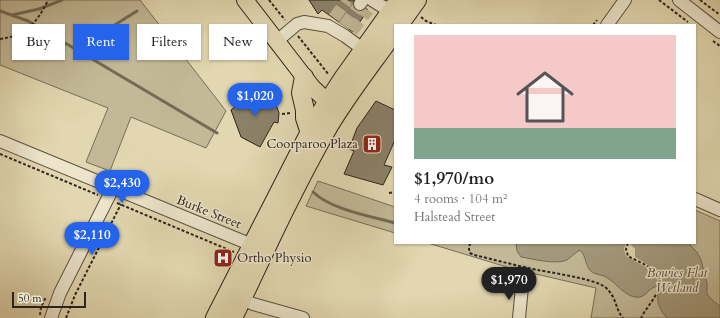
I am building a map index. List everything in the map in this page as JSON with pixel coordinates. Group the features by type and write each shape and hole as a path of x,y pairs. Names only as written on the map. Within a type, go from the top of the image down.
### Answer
{"highway":[{"path":"215,318 235,295 294,191 333,107 364,50 399,19 419,8"},
{"path":"233,318 235,295 252,245 310,133 333,107 394,26"},
{"path":"304,77 301,93 305,110 305,118 310,133"}],"main road":[{"path":"245,0 312,87 333,107"}],"street":[{"path":"608,24 626,0"},
{"path":"679,0 720,32"},
{"path":"367,3 383,7 399,19"},
{"path":"277,41 300,23 331,22 346,32 364,50"},
{"name":"Burke Street","path":"0,141 252,245"},
{"path":"51,318 60,293 113,188"},
{"path":"696,199 720,210"},
{"path":"519,318 522,287"},
{"path":"235,295 253,304 303,318"}],"path":[{"path":"0,39 10,37 27,30 36,20 48,0"},
{"path":"269,0 331,78"},
{"path":"659,0 691,24"},
{"path":"700,0 720,15"},
{"path":"419,8 426,21 434,24"},
{"path":"0,154 99,196 96,201"},
{"path":"389,193 394,192"},
{"path":"117,203 236,252"},
{"path":"66,318 75,295 121,204"},
{"path":"470,244 470,253 474,255 598,283 611,293 620,315 623,318"},
{"path":"628,244 626,249 628,256 653,270 660,280 660,286 642,317"},
{"path":"39,318 41,307 48,293"}],"green space":[{"path":"0,0 140,0 159,24 137,24 137,60 186,60 226,111 206,148 131,117 110,171 86,162 108,108 0,65"},
{"path":"318,181 394,207 394,233 306,206"},
{"name":"Bowies Flat Wetland","path":"696,210 720,221 720,318 591,318 596,288 510,268 431,244 696,244"}],"shaded area":[{"path":"516,244 689,244 697,252 701,260 707,284 707,294 720,306 720,318 667,318 658,303 658,286 652,288 645,295 640,297 630,296 606,277 591,271 580,250 567,260 557,262 521,257 517,251"}],"pier":[{"path":"626,244 631,244 635,249 635,257 655,269 662,279 662,285 656,297 656,289 659,283 655,274 626,256 624,249"}],"building":[{"path":"309,0 354,0 353,7 356,10 363,11 366,8 368,10 353,32 322,10 318,14"},
{"path":"259,88 272,105 275,102 279,113 278,123 274,122 260,147 241,137 231,110"},
{"name":"Coorparoo Plaza","path":"376,101 394,110 394,142 384,165 392,167 383,185 344,174 354,151 349,149 357,128"}],"waterway":[{"path":"12,15 39,9 62,0"},
{"path":"0,11 28,21 217,133"},
{"path":"116,24 137,11"},
{"path":"313,192 321,198 341,208 394,223"}],"tunnel":[{"path":"334,18 347,0"},
{"path":"344,26 360,4"},
{"path":"352,31 368,10"}],"place":[{"name":"Coorparoo Plaza","path":"372,144"},
{"name":"Ortho Physio","path":"223,258"}]}
